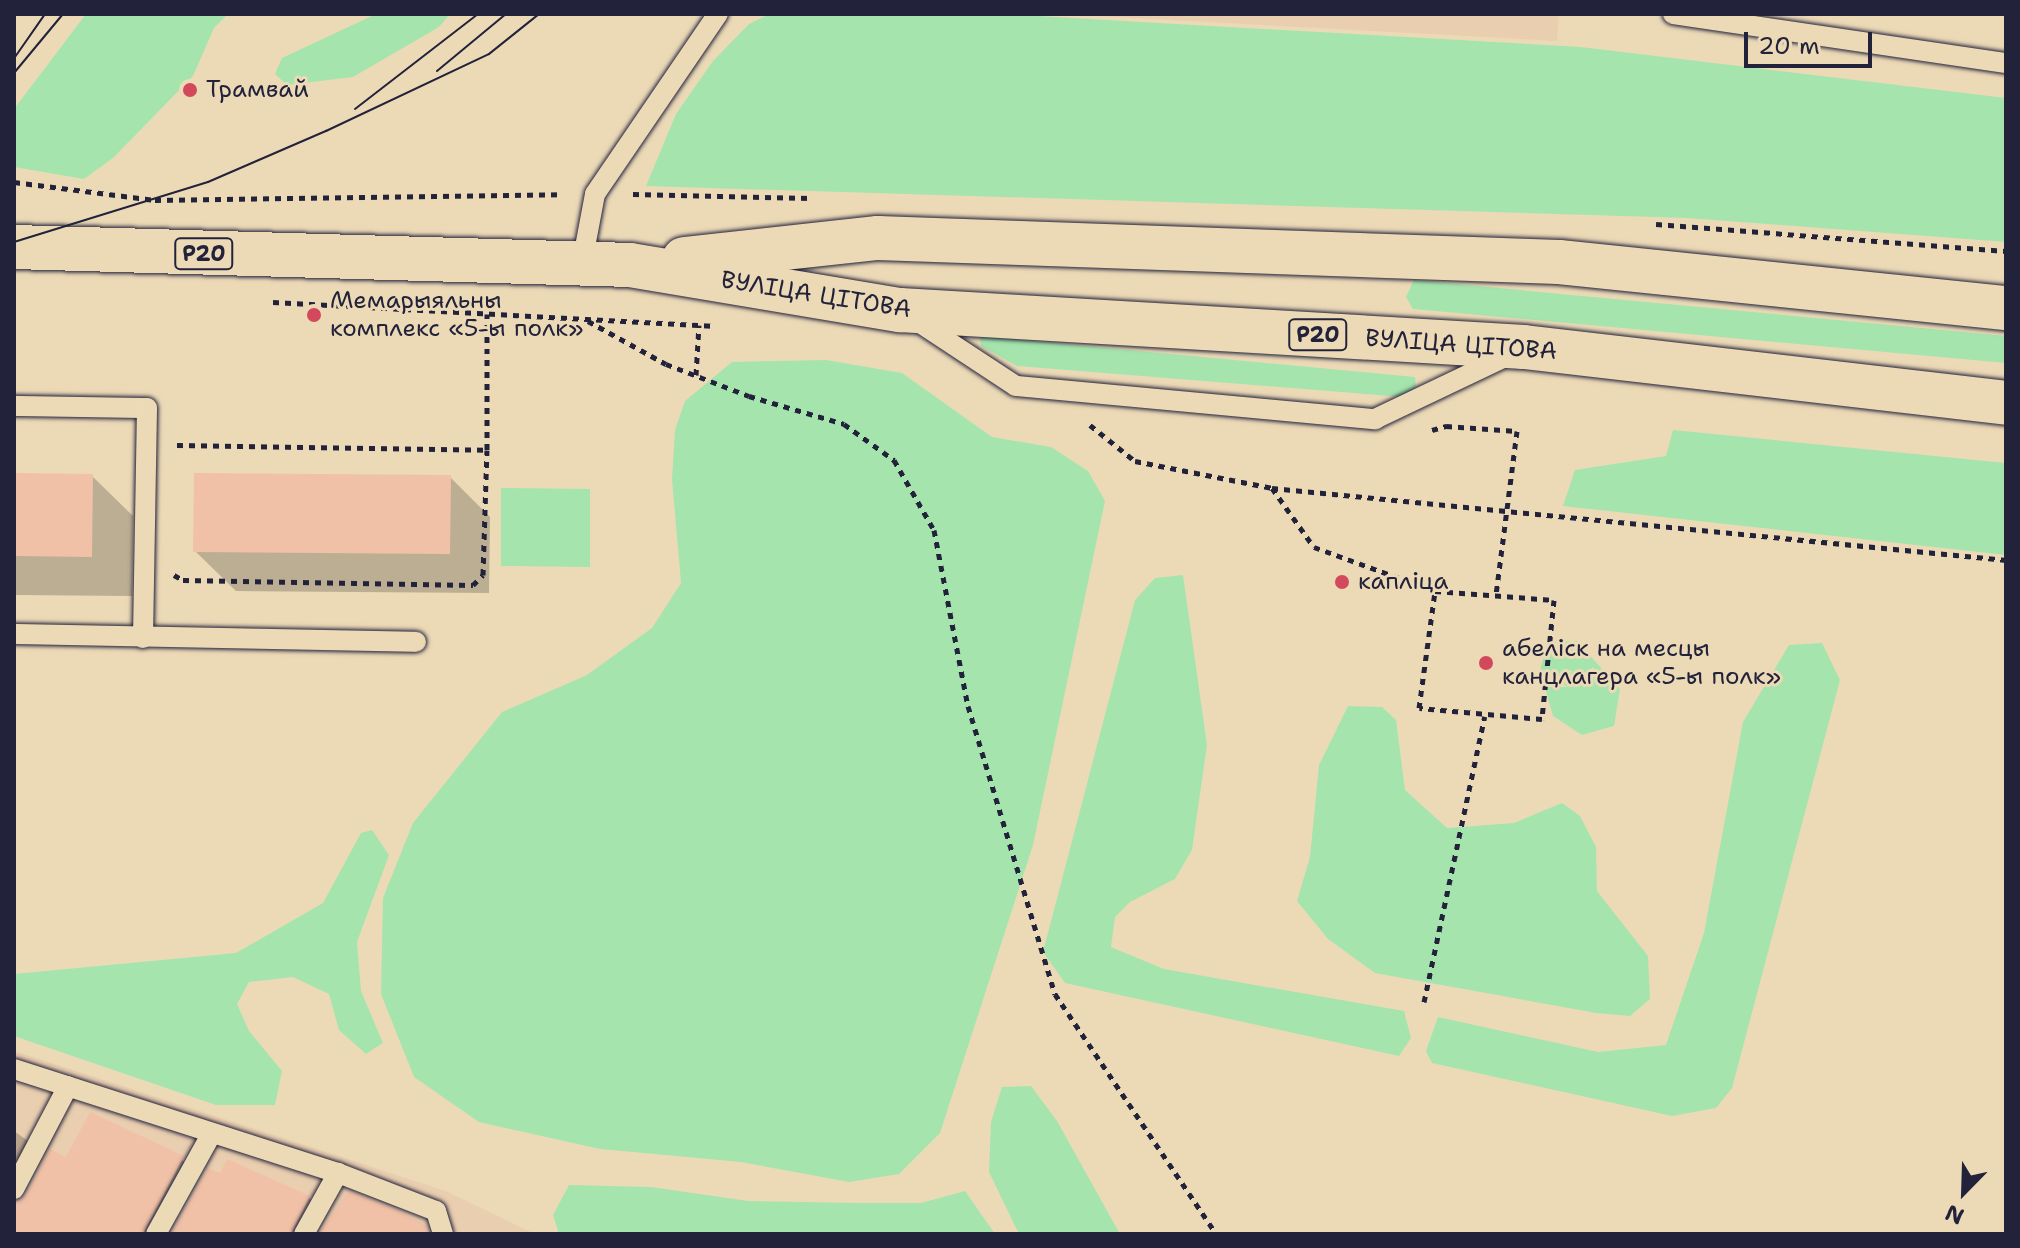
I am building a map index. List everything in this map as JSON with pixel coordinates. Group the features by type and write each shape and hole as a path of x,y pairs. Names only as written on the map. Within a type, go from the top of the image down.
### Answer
{"main road":[{"name":"ВУЛІЦА ЦІТОВА","path":"630,265 894,239 1559,262 2006,308"},
{"name":"ВУЛІЦА ЦІТОВА","path":"14,247 395,261 630,265 900,310 1524,347 2006,403"}],"lane":[{"path":"582,263 595,194 718,14"},
{"path":"1673,14 2006,63"},
{"path":"900,310 1016,386 1375,419 1524,347"},
{"path":"14,406 147,408 143,638"},
{"path":"14,634 416,642"},
{"path":"14,1069 338,1173 436,1211 443,1234"},
{"path":"14,1189 68,1086"},
{"path":"156,1234 212,1133"},
{"path":"304,1234 338,1173"}],"path":[{"path":"267,302 728,327"},
{"path":"169,573 183,580 473,585 483,575 487,314"},
{"path":"584,319 696,375 844,424 894,460 934,530 968,706 1055,994 1216,1234"},
{"path":"696,375 699,325"},
{"path":"1086,422 1135,461 1272,488 2006,560"},
{"path":"1496,595 1517,431"},
{"path":"171,459 172,445 487,450"},
{"path":"1272,488 1314,547 1435,591 1554,600 1542,719 1419,708 1435,591"},
{"path":"1424,1002 1485,716"}],"shaded area":[{"path":"1059,14 1559,14 1557,41"},
{"path":"14,1051 446,1191 535,1234 14,1234"}],"green space":[{"path":"86,14 228,14 214,28 193,76 113,158 84,179 14,167 14,109"},
{"path":"376,14 450,14 439,27 353,77 287,85 275,74 282,58"},
{"path":"770,14 1001,14 1581,47 2006,98 2006,242 1687,218 646,186 676,114 713,61 749,24"},
{"path":"1414,280 2006,336 2006,363 1413,309 1406,297"},
{"path":"980,336 1415,377 1416,387 1403,397 1017,366 981,346"},
{"path":"826,360 902,373 992,437 1051,447 1088,471 1105,501 1033,845 940,1133 899,1174 849,1182 741,1162 600,1149 479,1122 414,1077 381,994 383,898 413,823 502,712 587,675 652,628 681,583 672,479 675,430 685,401 732,362"},
{"path":"1673,430 2006,463 2006,555 1563,506 1575,470 1666,456"},
{"path":"501,488 590,489 590,567 501,566"},
{"path":"1183,575 1207,745 1192,850 1175,879 1130,902 1115,917 1111,947 1164,969 1404,1011 1411,1038 1399,1056 1065,983 1043,952 1135,600 1155,578"},
{"path":"1577,641 1620,689 1614,726 1582,735 1553,716 1540,670 1548,642"},
{"path":"1822,643 1840,680 1732,1088 1716,1108 1672,1116 1432,1063 1426,1051 1438,1017 1598,1052 1666,1045 1704,933 1743,722 1789,645"},
{"path":"1348,706 1382,707 1396,720 1405,790 1447,828 1514,823 1562,803 1580,816 1596,847 1597,891 1648,956 1650,999 1630,1016 1596,1013 1375,973 1328,939 1297,901 1310,857 1319,765"},
{"path":"372,830 389,855 357,942 361,991 383,1043 366,1054 339,1030 329,994 293,977 249,982 237,1004 249,1031 282,1071 275,1105 216,1105 14,1036 14,974 236,953 323,903 361,833"},
{"path":"1031,1086 1057,1121 1120,1234 1019,1234 989,1172 991,1122 1002,1087"},
{"path":"569,1185 651,1187 748,1201 856,1203 921,1203 965,1191 995,1234 559,1234 553,1215"}],"building":[{"path":"14,473 93,474 92,557 14,556"},
{"path":"194,473 451,475 450,554 193,552"},
{"path":"90,1112 184,1156 143,1234 14,1234 14,1202 26,1195 50,1149 66,1157"},
{"path":"227,1159 310,1196 291,1234 171,1234 208,1168 220,1173"},
{"path":"348,1191 395,1209 427,1226 429,1234 319,1234"}],"tram line":[{"path":"15,57 45,14"},
{"path":"14,73 63,14"},
{"path":"355,109 478,14"},
{"path":"437,71 506,14"},
{"path":"14,242 208,182 326,131 489,54 539,14"}],"place":[{"name":"Трамвай","path":"190,90"},
{"name":"Мемарыяльны комплекс «5-ы полк»","path":"314,315"},
{"name":"капліца","path":"1342,582"},
{"name":"абеліск на месцы канцлагера «5-ы полк»","path":"1486,663"}]}
